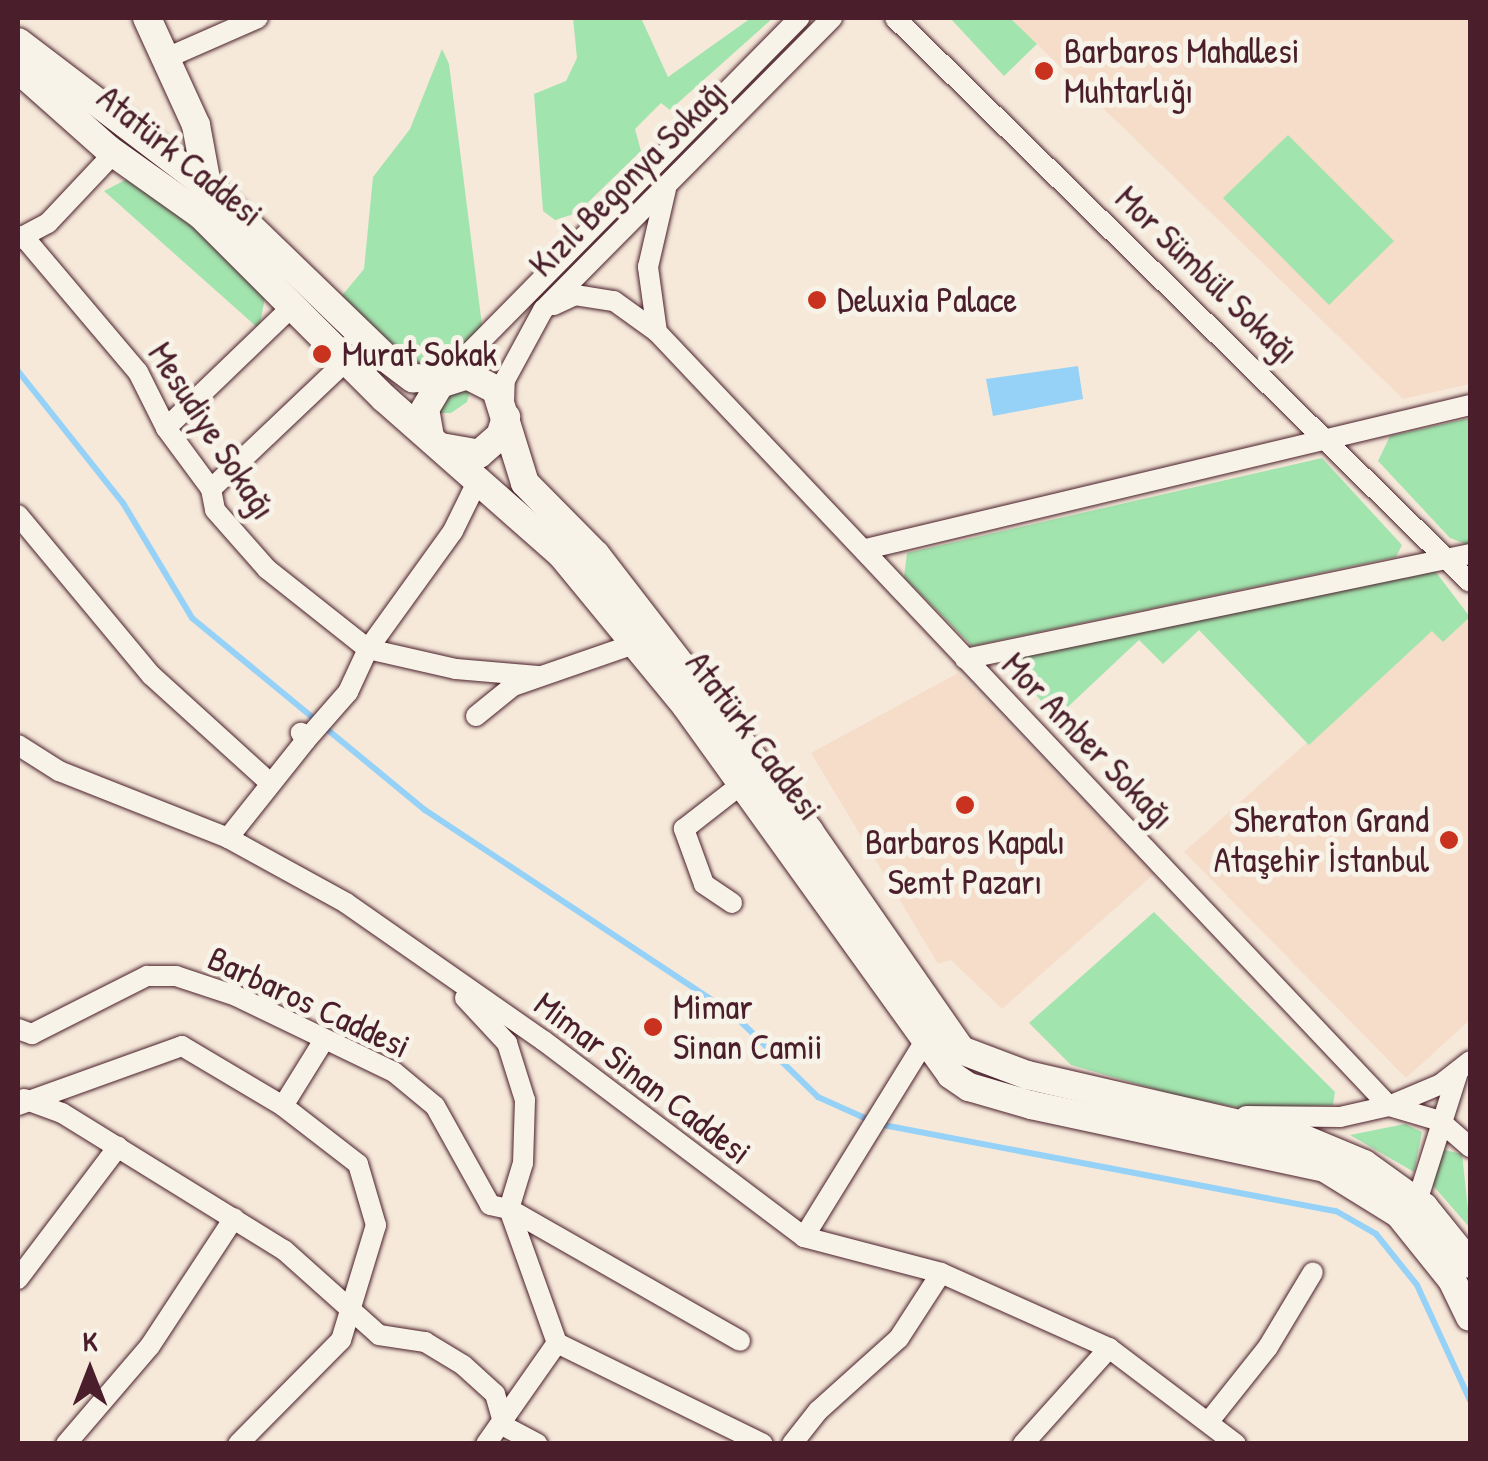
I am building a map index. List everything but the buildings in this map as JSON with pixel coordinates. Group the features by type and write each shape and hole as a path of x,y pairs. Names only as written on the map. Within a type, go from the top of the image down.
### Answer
{"main road":[{"path":"147,18 169,57 196,125 206,202"},
{"name":"Atatürk Caddesi","path":"18,42 386,358 413,378 450,378"},
{"name":"Atatürk Caddesi","path":"18,70 114,154 206,202 294,304 348,358 476,484 562,555 636,643 969,1087 1325,1168 1413,1213 1470,1317"},
{"path":"479,377 505,410 500,436 478,454 454,454 434,441 425,409 450,378 479,377"},
{"name":"Atatürk Caddesi","path":"505,410 525,483 596,555 808,831 930,1032 984,1063 1218,1116 1364,1164 1470,1264"}],"street":[{"path":"169,57 258,18"},
{"name":"Kızıl Begonya Sokağı","path":"450,378 470,352 799,18"},
{"name":"Kızıl Begonya Sokağı","path":"505,410 505,380 543,310 832,18"},
{"name":"Mor Sümbül Sokağı","path":"895,18 1470,582"},
{"path":"20,238 48,223 114,154"},
{"path":"657,332 648,268 668,184"},
{"name":"Mesudiye Sokağı","path":"20,238 138,372 166,428 211,489 216,510 267,569 368,649 456,668 538,676"},
{"name":"Mor Amber Sokağı","path":"543,310 576,295 614,301 657,332 866,548 965,659 1389,1106"},
{"path":"166,428 294,304"},
{"path":"211,489 348,358"},
{"path":"866,548 1470,405"},
{"path":"228,838 304,736 348,692 368,649 453,531 476,484"},
{"path":"18,516 151,674 269,782"},
{"path":"965,659 1470,554"},
{"name":"Mesudiye Sokağı","path":"476,716 538,676 636,643"},
{"name":"Mimar Sinan Caddesi","path":"18,744 58,770 228,838 346,902 443,975 544,1041 804,1237 941,1272 1110,1348 1223,1435"},
{"path":"732,903 704,884 684,828 743,783"},
{"path":"443,975 507,1044 525,1100 523,1164 509,1209 740,1341"},
{"name":"Barbaros Caddesi","path":"18,1029 32,1034 147,976 176,976 236,996 394,1072 435,1106 490,1205 509,1209 557,1343"},
{"path":"804,1237 879,1109 930,1032"},
{"path":"283,1106 324,1040"},
{"path":"21,1100 182,1046 283,1106 358,1164 376,1226 341,1340 238,1444"},
{"path":"1218,1116 1340,1117 1389,1106 1465,1066"},
{"path":"1413,1213 1440,1121 1465,1066"},
{"path":"21,1100 118,1147 284,1250 380,1335 425,1342 463,1365 495,1394 504,1426 538,1444"},
{"path":"1389,1106 1440,1121 1470,1147"},
{"path":"18,1279 118,1147"},
{"path":"66,1444 150,1346 234,1218"},
{"path":"792,1444 900,1338 941,1272"},
{"path":"1223,1435 1268,1346 1312,1272"},
{"path":"486,1444 504,1426 557,1343 764,1444"},
{"path":"1023,1444 1110,1348"}],"shaded area":[{"path":"1010,18 1470,18 1470,384 1403,399"},
{"path":"1470,617 1470,1020 1406,1078 1184,852 1433,630 1444,641"},
{"name":"Barbaros Kapalı Semt Pazarı","path":"958,673 1154,874 1002,1009 951,960 938,964 811,753"}],"green space":[{"path":"573,18 641,18 668,77 751,18 773,18 670,110 661,103 635,129 641,151 577,213 555,220 543,211 534,94 566,81 577,58"},
{"path":"950,18 1010,18 1037,44 1004,76"},
{"path":"442,49 449,64 484,341 467,402 451,413 430,413 335,304 364,269 373,177 410,129"},
{"path":"1288,135 1394,241 1329,305 1223,198"},
{"path":"135,175 196,219 266,292 259,329 104,191"},
{"path":"1470,418 1470,543 1466,544 1450,538 1378,461 1390,436"},
{"path":"1322,458 1402,545 1396,557 972,646 904,577 907,553"},
{"path":"1435,571 1470,617 1443,642 1432,631 1309,745 1199,630 1163,664 1139,640 1056,718 1005,659"},
{"path":"1154,912 1335,1092 1333,1105 1247,1109 1183,1097 1071,1065 1029,1023"},
{"path":"1405,1124 1422,1132 1414,1172 1350,1135"},
{"path":"1440,1149 1462,1154 1470,1228 1430,1182"}],"water":[{"path":"1078,366 1083,399 993,416 986,379"}],"waterway":[{"path":"18,371 123,503 192,618 425,810 733,1014 818,1097 878,1124 1336,1211 1376,1234 1417,1285 1470,1400"}],"place":[{"name":"Barbaros Mahallesi Muhtarlığı","path":"1044,71"},
{"name":"Deluxia Palace","path":"817,300"},
{"name":"Murat Sokak","path":"322,354"},
{"name":"Barbaros Kapalı Semt Pazarı","path":"965,805"},
{"name":"Sheraton Grand Ataşehir İstanbul","path":"1449,840"},
{"name":"Mimar Sinan Camii","path":"653,1027"}]}
